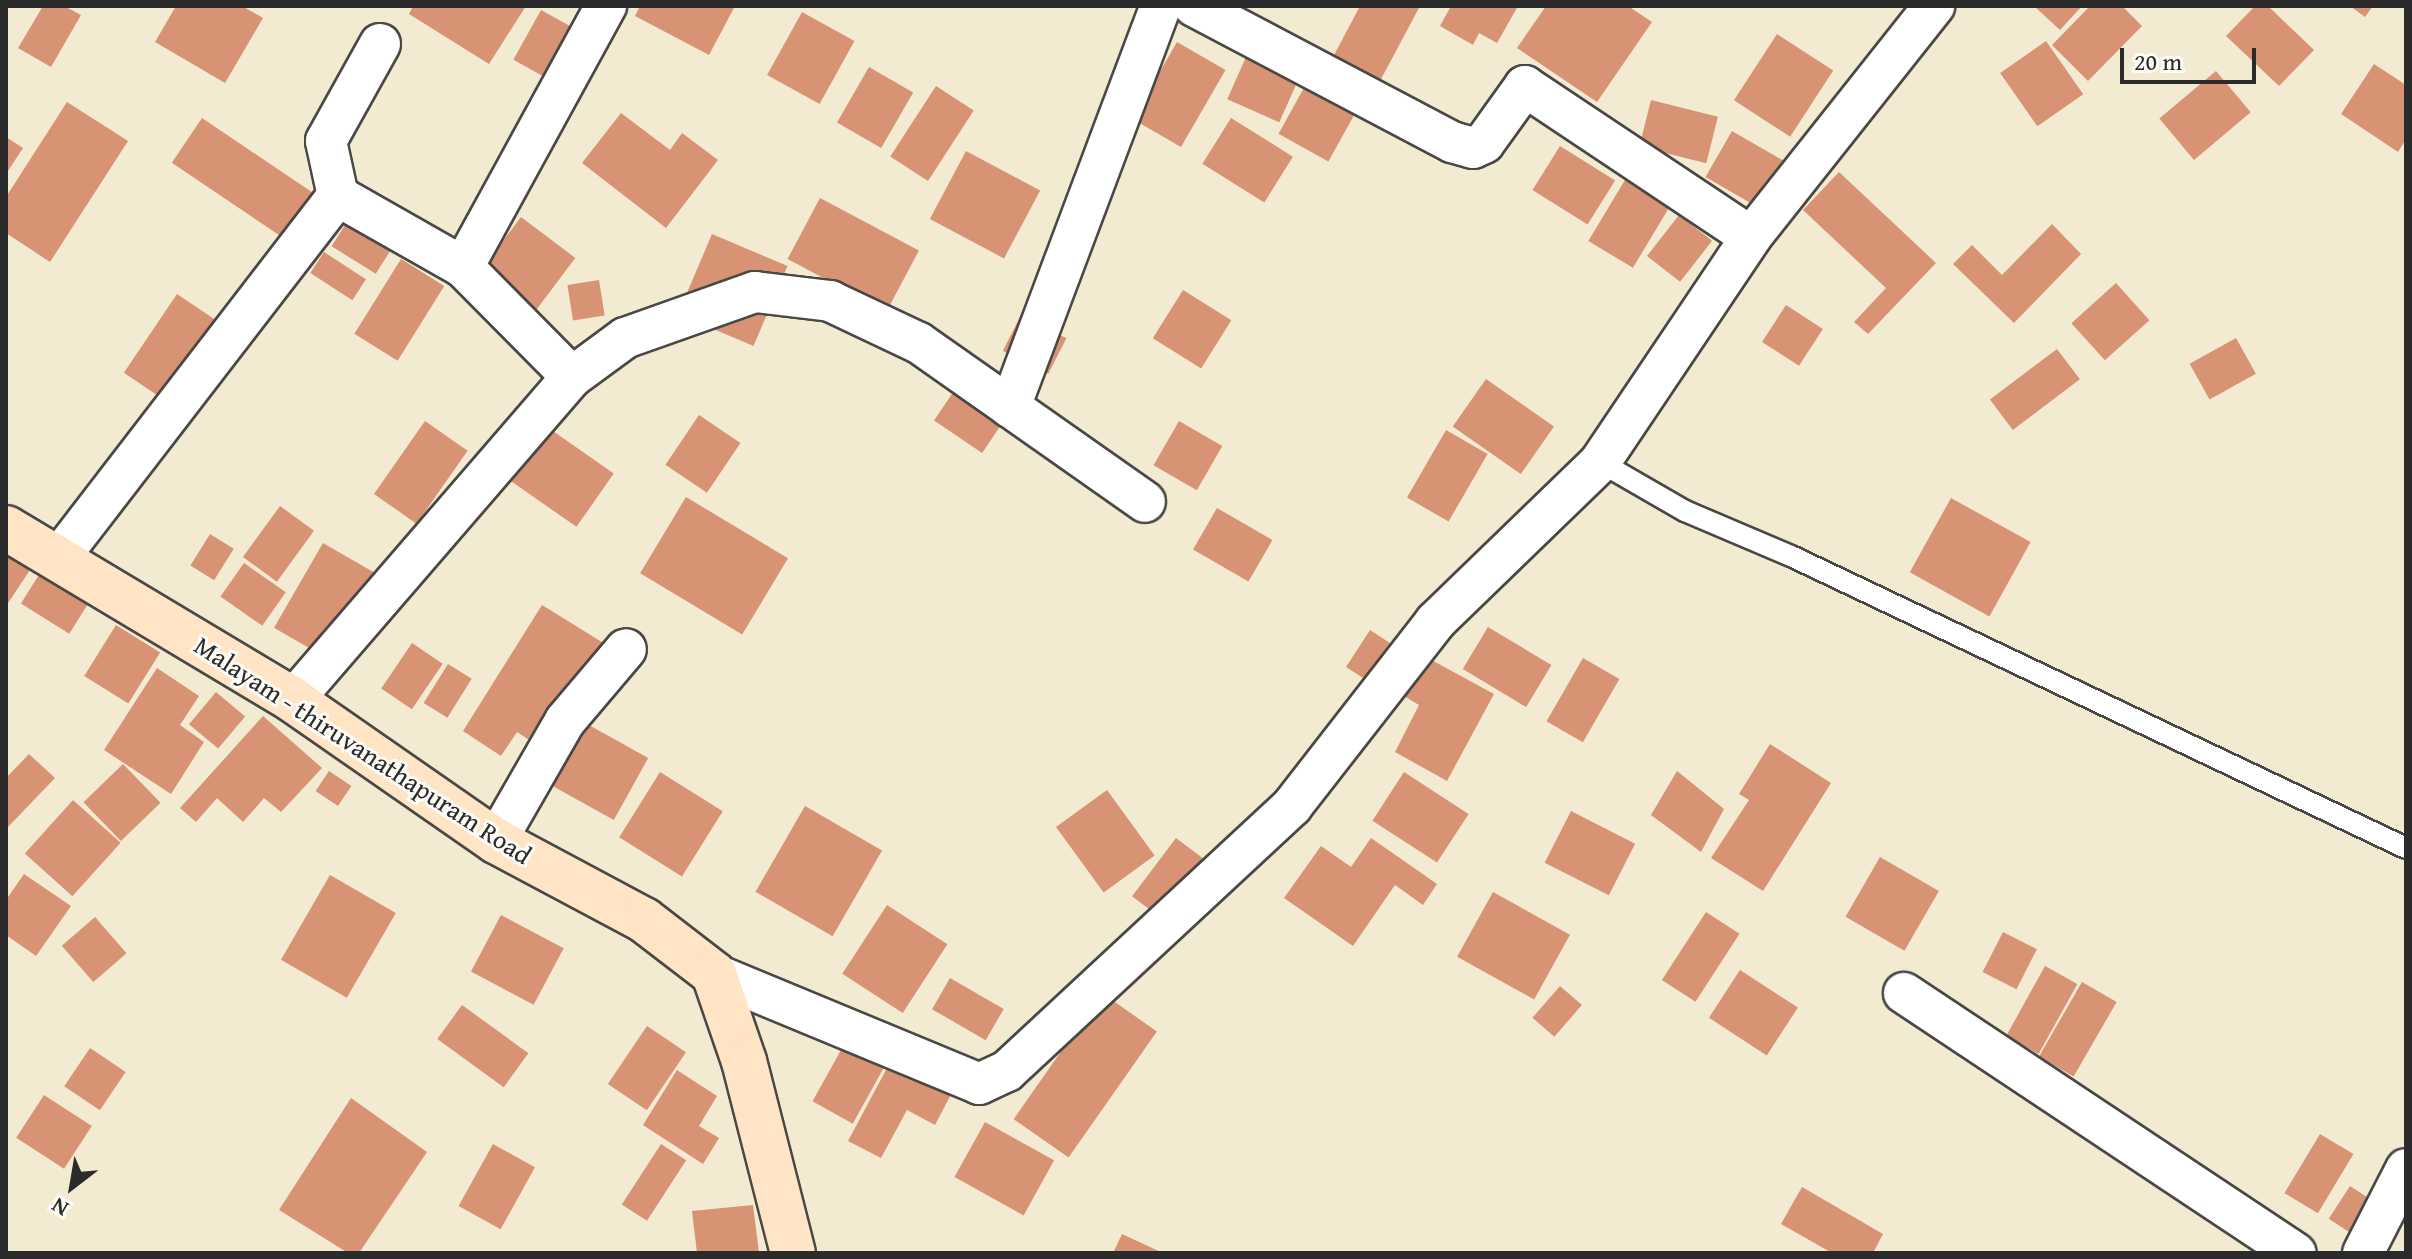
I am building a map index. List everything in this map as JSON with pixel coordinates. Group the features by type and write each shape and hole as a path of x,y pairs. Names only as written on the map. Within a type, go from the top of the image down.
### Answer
{"main road":[{"name":"Malayam - thiruvanathapuram Road","path":"6,528 293,700 496,841 644,920 714,974"},
{"path":"714,974 744,1061 793,1253"}],"street":[{"path":"463,267 606,6"},
{"path":"1010,407 1161,6"},
{"path":"1194,6 1452,142 1473,148 1484,143 1525,86 1751,237"},
{"path":"714,974 979,1084 1007,1071 1292,806 1435,622 1600,462 1751,237 1934,6"},
{"path":"380,44 326,141 338,196 463,267 572,377"},
{"path":"58,559 338,196"},
{"path":"293,700 572,377 625,338 755,292 830,301 919,343 1145,502"},
{"path":"496,841 565,721 626,649"},
{"path":"1904,993 2296,1253"},
{"path":"2363,1253 2406,1169"}],"lane":[{"path":"1600,462 1685,511 1791,556 2406,848"}],"building":[{"path":"43,6 64,6 81,15 51,67 18,48"},
{"path":"176,6 242,6 263,18 225,83 155,42"},
{"path":"413,6 526,6 489,64 409,14"},
{"path":"640,6 735,6 709,55 635,16"},
{"path":"1360,6 1420,6 1380,81 1333,57"},
{"path":"1451,6 1518,6 1497,43 1479,33 1473,45 1440,26"},
{"path":"1546,6 1628,6 1652,22 1597,102 1517,48"},
{"path":"2034,6 2082,6 2060,30"},
{"path":"2090,6 2122,6 2142,26 2088,81 2052,45"},
{"path":"2255,6 2268,6 2314,50 2279,86 2226,36"},
{"path":"2350,6 2373,6 2365,17"},
{"path":"541,10 583,33 555,83 513,60"},
{"path":"802,12 854,41 820,104 767,75"},
{"path":"1777,34 1833,70 1790,137 1734,100"},
{"path":"2046,41 2083,94 2037,126 2000,73"},
{"path":"1177,42 1225,70 1181,147 1132,119"},
{"path":"1250,48 1302,71 1279,122 1227,99"},
{"path":"2374,64 2406,85 2406,139 2398,152 2341,114"},
{"path":"869,67 913,93 881,148 837,122"},
{"path":"2216,71 2251,112 2194,160 2159,119"},
{"path":"1310,77 1360,105 1328,161 1278,134"},
{"path":"936,86 974,111 928,181 890,156"},
{"path":"1651,100 1718,117 1706,163 1639,147"},
{"path":"67,102 128,141 50,262 6,233 6,197"},
{"path":"621,113 670,150 682,133 718,160 666,228 582,163"},
{"path":"202,118 318,196 288,241 172,163"},
{"path":"1231,118 1293,157 1264,202 1202,164"},
{"path":"1732,131 1787,163 1761,209 1706,177"},
{"path":"6,137 23,148 6,174"},
{"path":"1560,146 1615,180 1588,225 1532,190"},
{"path":"966,151 1040,190 1004,258 930,219"},
{"path":"1839,172 1936,263 1868,334 1854,322 1886,288 1803,210"},
{"path":"1628,175 1673,202 1633,268 1588,241"},
{"path":"820,198 919,251 886,312 788,259"},
{"path":"355,209 399,237 376,274 332,246"},
{"path":"1679,215 1712,241 1680,282 1647,256"},
{"path":"521,217 575,258 536,311 481,270"},
{"path":"2052,224 2081,254 2014,323 1953,264 1972,245 2002,275"},
{"path":"712,234 787,266 753,346 678,314"},
{"path":"324,252 366,279 352,300 310,273"},
{"path":"401,259 444,286 398,361 354,334"},
{"path":"599,280 605,316 573,321 567,285"},
{"path":"2116,283 2149,320 2105,360 2071,323"},
{"path":"1183,290 1231,320 1201,369 1153,338"},
{"path":"177,294 216,320 163,399 124,373"},
{"path":"1786,305 1823,329 1799,366 1762,342"},
{"path":"1021,315 1066,338 1048,374 1003,351"},
{"path":"2236,338 2256,374 2210,400 2190,364"},
{"path":"2057,349 2080,379 2013,430 1990,400"},
{"path":"962,379 1010,411 982,453 934,420"},
{"path":"1486,379 1554,427 1521,474 1453,427"},
{"path":"699,415 740,443 707,493 665,465"},
{"path":"425,421 468,451 417,524 374,494"},
{"path":"1179,421 1222,446 1197,490 1154,465"},
{"path":"540,422 614,474 576,527 503,475"},
{"path":"1446,430 1488,454 1449,522 1407,498"},
{"path":"686,497 788,558 742,635 640,573"},
{"path":"1951,498 2031,542 1989,616 1910,572"},
{"path":"280,506 314,531 277,582 243,557"},
{"path":"1217,508 1272,540 1248,582 1193,550"},
{"path":"210,534 234,549 214,580 190,565"},
{"path":"323,543 374,572 325,657 274,628"},
{"path":"6,555 30,570 6,606"},
{"path":"244,563 286,592 262,626 220,597"},
{"path":"40,573 88,603 69,634 21,604"},
{"path":"542,605 605,644 540,747 517,732 501,756 463,731"},
{"path":"116,625 160,653 128,703 84,676"},
{"path":"1488,627 1551,665 1526,707 1463,669"},
{"path":"1370,630 1401,650 1377,687 1346,667"},
{"path":"412,643 443,664 412,709 381,689"},
{"path":"1413,650 1494,694 1447,781 1395,752 1419,705 1392,689"},
{"path":"1583,658 1619,679 1583,742 1546,721"},
{"path":"448,664 472,679 447,718 424,703"},
{"path":"157,668 199,696 180,725 204,742 171,794 104,750"},
{"path":"216,692 245,716 218,749 189,724"},
{"path":"263,716 322,768 281,812 264,798 243,822 217,798 196,822 180,808"},
{"path":"587,724 648,758 614,820 553,786"},
{"path":"1770,744 1831,783 1763,891 1711,858 1749,800 1739,794"},
{"path":"29,754 55,778 8,827 6,778"},
{"path":"123,764 161,803 121,841 83,802"},
{"path":"329,771 351,786 338,806 316,791"},
{"path":"1677,771 1724,809 1701,852 1651,815"},
{"path":"660,772 723,811 682,877 619,837"},
{"path":"1404,772 1469,814 1437,863 1372,821"},
{"path":"1107,790 1155,856 1104,893 1056,827"},
{"path":"73,800 121,843 72,896 25,854"},
{"path":"805,806 882,850 833,936 756,892"},
{"path":"1571,811 1635,844 1609,895 1545,863"},
{"path":"1176,838 1203,858 1159,917 1132,896"},
{"path":"1371,838 1437,884 1423,905 1395,885 1353,946 1284,898 1321,846 1351,867"},
{"path":"1880,857 1939,891 1904,951 1846,917"},
{"path":"24,874 71,906 36,956 6,935 6,900"},
{"path":"330,875 396,913 347,998 281,960"},
{"path":"1493,892 1570,935 1534,999 1457,957"},
{"path":"887,905 947,944 903,1013 842,974"},
{"path":"1706,912 1740,934 1695,1002 1662,980"},
{"path":"501,915 564,948 534,1005 471,972"},
{"path":"95,917 126,953 93,982 62,946"},
{"path":"2003,932 2037,949 2016,989 1983,972"},
{"path":"2045,966 2077,984 2039,1054 2006,1036"},
{"path":"1740,970 1798,1008 1767,1055 1709,1018"},
{"path":"950,978 1004,1009 986,1040 932,1009"},
{"path":"2082,982 2117,1002 2074,1076 2039,1056"},
{"path":"1560,986 1582,1005 1554,1037 1532,1018"},
{"path":"1102,993 1157,1031 1069,1158 1014,1119"},
{"path":"462,1005 528,1053 504,1087 437,1039"},
{"path":"647,1026 686,1052 647,1110 608,1084"},
{"path":"846,1041 886,1063 853,1124 813,1101"},
{"path":"90,1048 126,1072 100,1110 64,1086"},
{"path":"894,1055 955,1087 935,1125 907,1110 881,1158 848,1141"},
{"path":"677,1070 717,1096 699,1126 719,1138 703,1164 643,1125"},
{"path":"44,1095 92,1126 64,1169 16,1138"},
{"path":"351,1098 427,1152 359,1253 348,1253 279,1210"},
{"path":"985,1122 1054,1160 1024,1215 954,1177"},
{"path":"2320,1134 2353,1154 2318,1213 2284,1193"},
{"path":"493,1144 535,1167 501,1229 459,1206"},
{"path":"661,1144 686,1160 647,1221 622,1204"},
{"path":"2350,1186 2382,1207 2361,1239 2329,1219"},
{"path":"1802,1187 1883,1234 1873,1253 1832,1253 1781,1224"},
{"path":"753,1205 759,1253 697,1253 692,1211"},
{"path":"1122,1234 1163,1253 1113,1253"}]}
